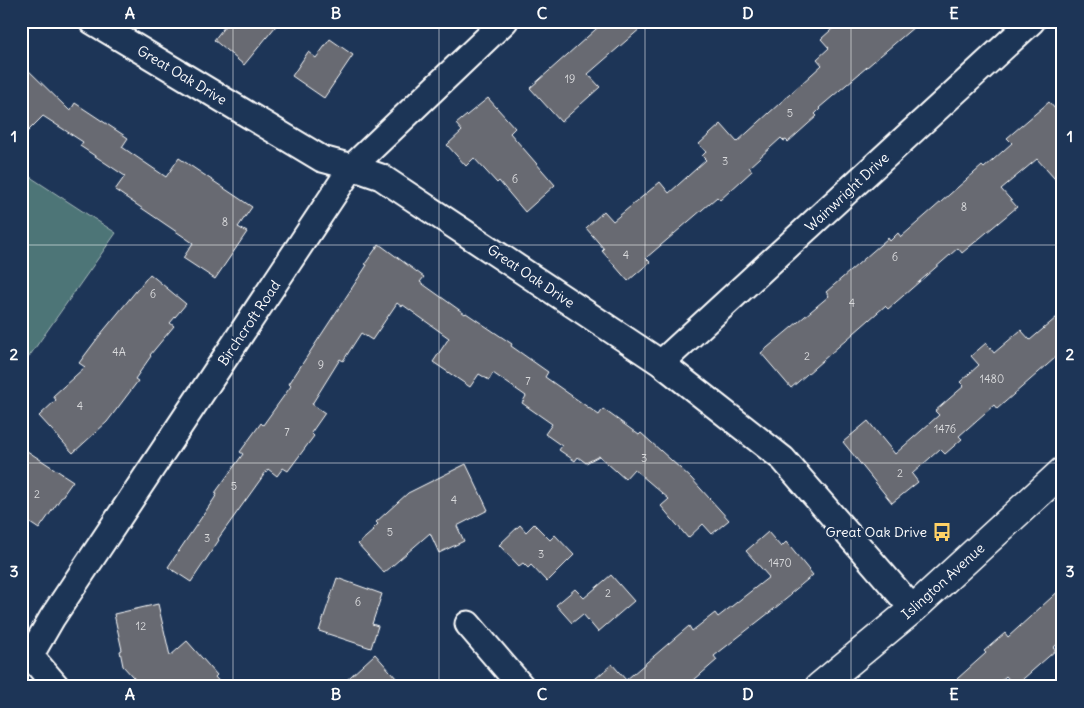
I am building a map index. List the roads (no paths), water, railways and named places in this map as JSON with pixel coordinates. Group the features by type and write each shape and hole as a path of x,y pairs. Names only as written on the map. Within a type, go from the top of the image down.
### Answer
{"main road":[{"name":"Islington Avenue","path":"820,687 912,609 1063,471"}],"street":[{"name":"Great Oak Drive","path":"92,21 322,160 352,167 381,177 661,363 783,459 912,609"},
{"name":"Birchcroft Road","path":"26,650 52,618 352,167 505,21"},
{"name":"Wainwright Drive","path":"661,363 1032,21"},
{"path":"468,624 522,687"},
{"path":"26,650 57,687"}],"place":[{"name":"Great Oak Drive","path":"942,532"}]}
